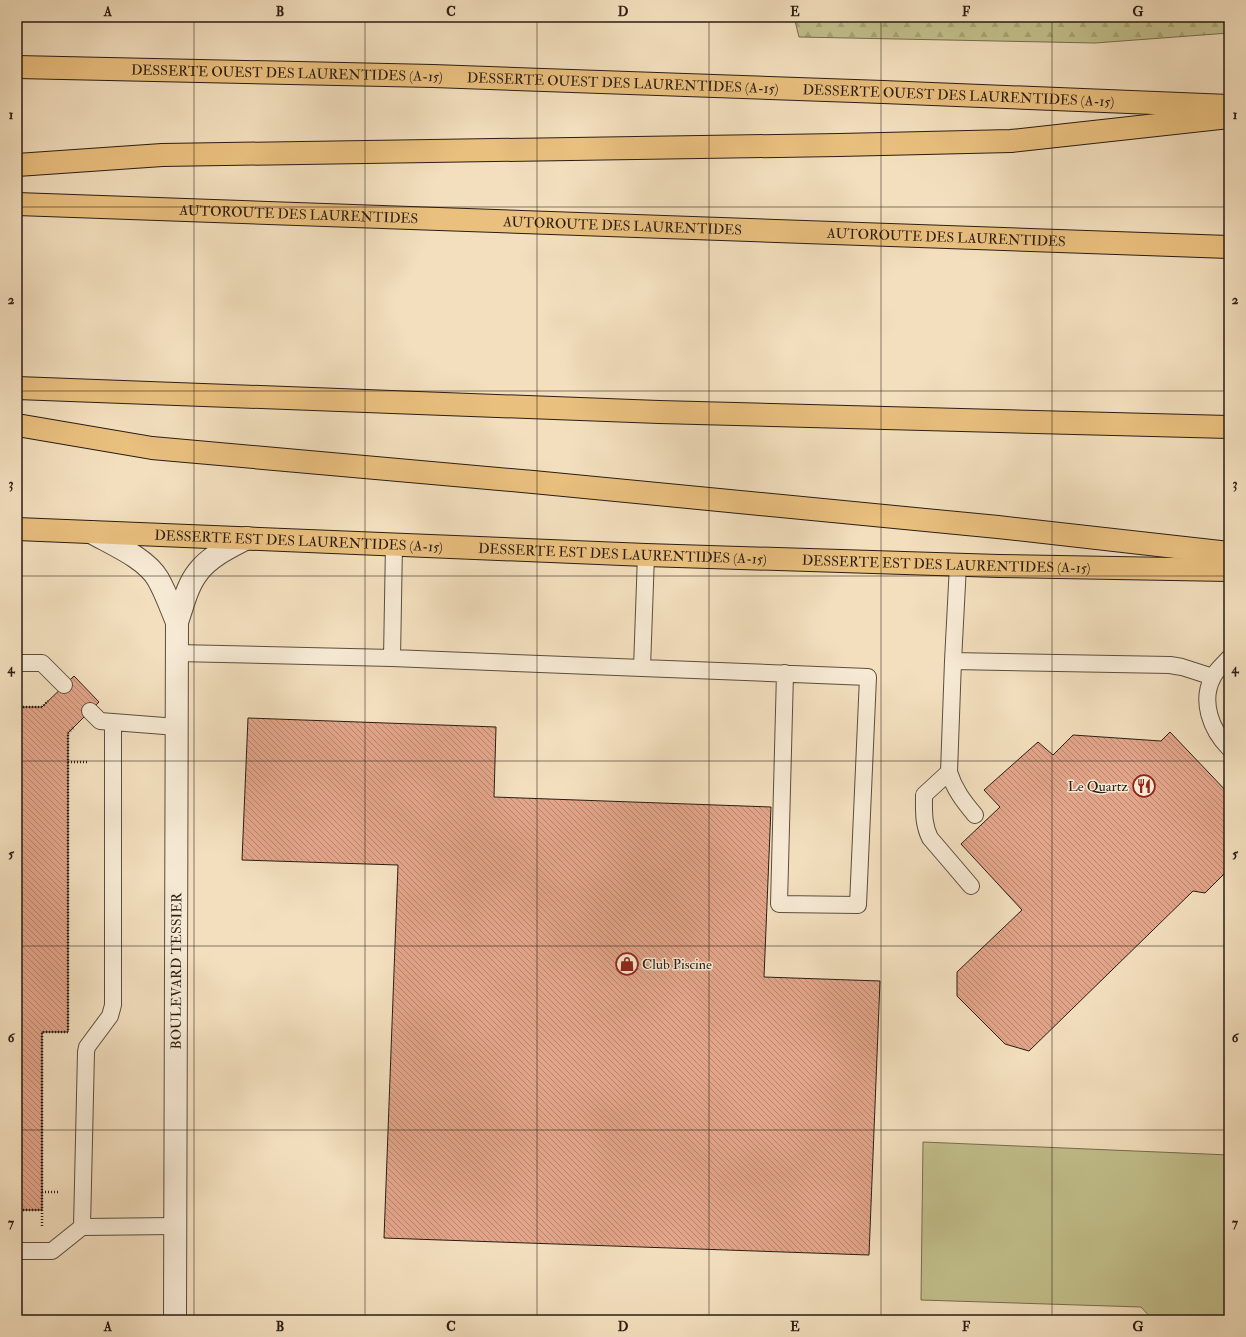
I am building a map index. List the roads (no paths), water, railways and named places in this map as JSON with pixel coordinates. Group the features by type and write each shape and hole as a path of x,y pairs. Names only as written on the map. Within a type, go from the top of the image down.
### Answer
{"main road":[{"name":"DESSERTE OUEST DES LAURENTIDES (A-15)","path":"17,67 448,76 1229,106"},
{"path":"17,165 162,155 1010,142 1229,117"},
{"name":"AUTOROUTE DES LAURENTIDES","path":"17,204 1229,247"},
{"path":"17,388 659,412 1229,427"},
{"path":"17,425 152,448 533,482 990,526 1229,553"},
{"name":"DESSERTE EST DES LAURENTIDES (A-15)","path":"17,529 646,555 1229,570"}],"street":[{"name":"BOULEVARD TESSIER","path":"90,532 139,560 151,570 158,579 178,622"},
{"name":"BOULEVARD TESSIER","path":"175,1320 178,622 185,598 198,572 220,553 247,538"}],"lane":[{"path":"392,658 394,544"},
{"path":"642,668 646,555"},
{"path":"958,564 949,772 958,793 975,815"},
{"path":"177,653 392,658 785,673 868,677 858,905 779,904 785,673"},
{"path":"1229,658 1213,677 1207,697 1211,722 1222,741 1229,748"},
{"path":"953,661 1170,665 1182,667 1213,677"},
{"path":"17,663 42,663 64,686"},
{"path":"90,711 100,720 177,727"},
{"path":"82,1227 86,1052 87,1047 110,1016 113,1005 113,722"},
{"path":"949,772 924,795 924,820 930,838 971,886"},
{"path":"17,1251 52,1251 82,1227 175,1226"}],"place":[{"name":"Le Quartz","path":"1144,786"},
{"name":"Club Piscine","path":"627,964"}]}
